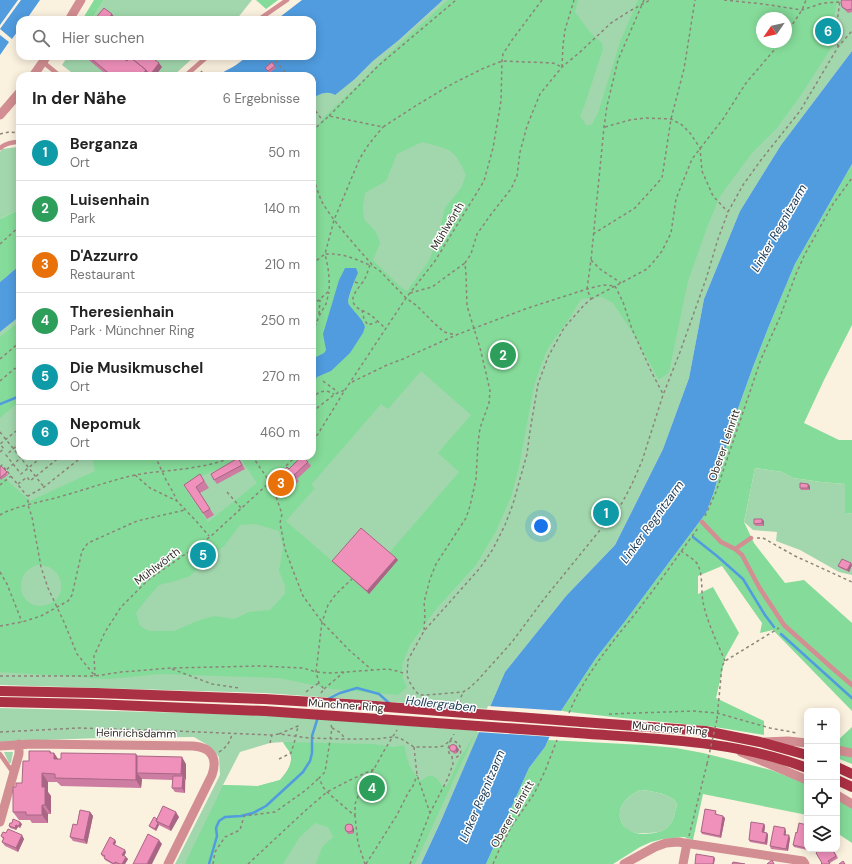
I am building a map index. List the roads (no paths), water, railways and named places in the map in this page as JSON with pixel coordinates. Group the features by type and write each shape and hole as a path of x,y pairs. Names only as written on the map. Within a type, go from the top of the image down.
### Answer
{"main road":[{"name":"Münchner Ring","path":"0,691 264,699 705,731 760,742 804,754"},
{"name":"Münchner Ring","path":"0,702 99,704 265,711 661,739 701,743 764,754 804,767"},
{"path":"840,769 852,774"},
{"path":"840,781 852,787"}],"street":[{"path":"71,16 81,0"},
{"path":"36,72 44,60"},
{"path":"0,115 16,97"},
{"path":"760,742 804,740"},
{"path":"0,822 19,754 19,744"},
{"name":"Heinrichsdamm","path":"0,746 19,744 193,746 210,751 215,768 168,864"},
{"path":"728,747 804,779"},
{"path":"840,751 852,753"},
{"path":"840,797 852,804"},
{"path":"624,864 666,842 687,843 803,861 805,864"},
{"path":"683,864 687,843"},
{"path":"756,864 758,854"}],"lane":[{"path":"264,16 286,0"},
{"path":"46,60 56,72"},
{"path":"190,72 203,60"},
{"path":"0,148 8,143 16,142"},
{"path":"702,522 721,542 735,548 742,555 759,587 784,625 852,685"},
{"path":"735,548 751,538"},
{"path":"0,754 14,774"}],"water":[{"path":"0,0 18,0 0,25"},
{"path":"21,0 40,0 29,16 16,16 16,34 12,39 0,29"},
{"path":"302,0 443,0 335,95 323,93 316,97 316,72 224,72 242,60 316,60 316,16 281,16"},
{"path":"0,35 9,42 0,55"},
{"name":"Linker Regnitzarm","path":"852,51 852,164 795,264 769,326 731,428 714,492 706,513 596,658 561,711 545,747 529,768 486,864 421,864 505,672 566,596 615,545 663,449 689,378 704,299 740,211 781,145"},
{"path":"16,268 16,319 0,332 0,282"},
{"path":"345,268 356,268 358,273 348,302 359,316 365,327 363,333 350,353 331,371 316,379 316,357 324,353 326,350 323,334 339,280"}],"waterway":[{"path":"0,404 16,398"},
{"path":"693,537 743,579 774,627"},
{"path":"781,634 852,698"},
{"name":"Hollergraben","path":"328,699 340,693 357,688 379,694 389,703"},
{"name":"Hollergraben","path":"209,864 217,836 216,828 219,821 225,817 241,816 253,813 266,806 303,772 310,761 312,753 312,736 318,717"}],"place":[{"name":"Nepomuk","path":"828,31"},
{"name":"Luisenhain","path":"503,355"},
{"name":"D'Azzurro","path":"281,483"},
{"name":"Berganza","path":"606,513"},
{"name":"Die Musikmuschel","path":"203,555"},
{"name":"Theresienhain","path":"372,788"}]}
